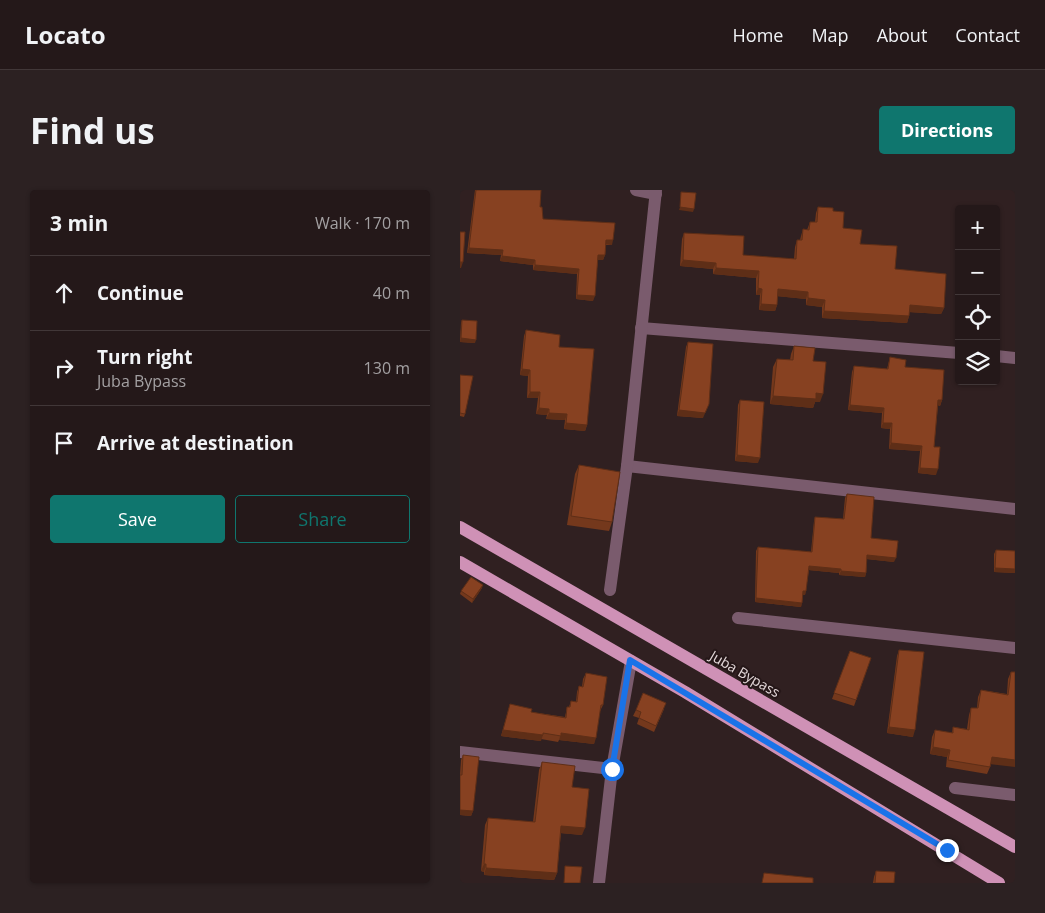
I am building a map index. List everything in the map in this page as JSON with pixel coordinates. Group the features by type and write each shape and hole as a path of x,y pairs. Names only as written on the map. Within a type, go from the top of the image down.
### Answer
{"main road":[{"name":"Juba Bypass","path":"460,527 1015,847"},
{"path":"460,562 630,660 999,883"}],"street":[{"path":"610,590 627,466 656,192 636,190"},
{"path":"641,328 955,353"},
{"path":"1000,356 1015,358"},
{"path":"627,466 1015,509"},
{"path":"738,618 1015,648"},
{"path":"599,883 612,769 630,660"},
{"path":"460,752 612,769"},
{"path":"955,788 1015,795"}],"building":[{"path":"476,190 541,190 540,207 542,207 543,219 615,223 613,240 606,240 605,255 598,255 595,296 577,295 579,269 535,265 535,260 502,256 503,250 469,248"},
{"path":"681,192 696,193 694,209 680,207"},
{"path":"818,207 833,208 833,211 844,212 843,228 862,230 860,244 897,246 895,269 946,274 944,308 910,305 909,316 824,311 825,300 808,298 808,292 778,289 777,305 761,304 762,289 758,288 759,271 716,268 716,263 683,260 684,233 744,236 743,255 796,259 797,240 802,240 803,229 809,230 810,222 817,222"},
{"path":"460,232 465,232 463,262 460,262"},
{"path":"462,320 477,321 476,340 461,338"},
{"path":"526,330 560,335 559,347 594,349 587,425 566,423 567,414 549,413 549,409 539,408 540,392 530,392 530,370 522,369"},
{"path":"688,342 713,344 709,404 705,413 679,410"},
{"path":"794,346 815,348 813,361 826,362 823,394 816,393 816,399 773,396 777,359 793,360"},
{"path":"890,357 906,360 905,367 944,370 942,400 938,400 934,447 940,447 938,469 920,468 922,446 891,443 892,423 883,423 884,408 850,405 854,366 888,369"},
{"path":"460,375 473,376 465,414 460,413"},
{"path":"740,400 764,402 760,458 737,455"},
{"path":"579,465 620,472 612,522 571,516"},
{"path":"847,494 874,497 871,538 898,541 896,558 867,555 866,573 809,566 806,591 803,591 802,603 756,598 758,547 812,552 815,517 844,519"},
{"path":"996,550 1015,551 1015,569 995,568"},
{"path":"471,577 483,585 473,599 461,591"},
{"path":"899,650 924,652 915,730 889,727"},
{"path":"850,651 871,658 856,700 834,693"},
{"path":"1011,672 1015,672 1015,760 992,757 990,767 948,760 950,750 933,747 935,730 953,733 953,727 969,730 971,708 978,708 981,690 1008,695"},
{"path":"586,673 607,677 596,738 561,733 561,736 503,730 510,704 532,709 531,712 566,718 567,707 570,707 571,701 577,702 579,686 583,687"},
{"path":"643,693 666,703 656,726 639,718 641,712 636,710"},
{"path":"463,755 479,757 473,811 460,810 460,775 462,775"},
{"path":"542,762 575,766 572,787 589,789 585,828 561,826 557,873 486,868 486,864 484,864 488,818 535,822"},
{"path":"565,866 582,867 580,883 564,883"},
{"path":"876,871 895,872 894,883 875,883"},
{"path":"764,873 813,878 813,883 762,883"}],"route":[{"path":"612,769 630,660 947,850"}]}
